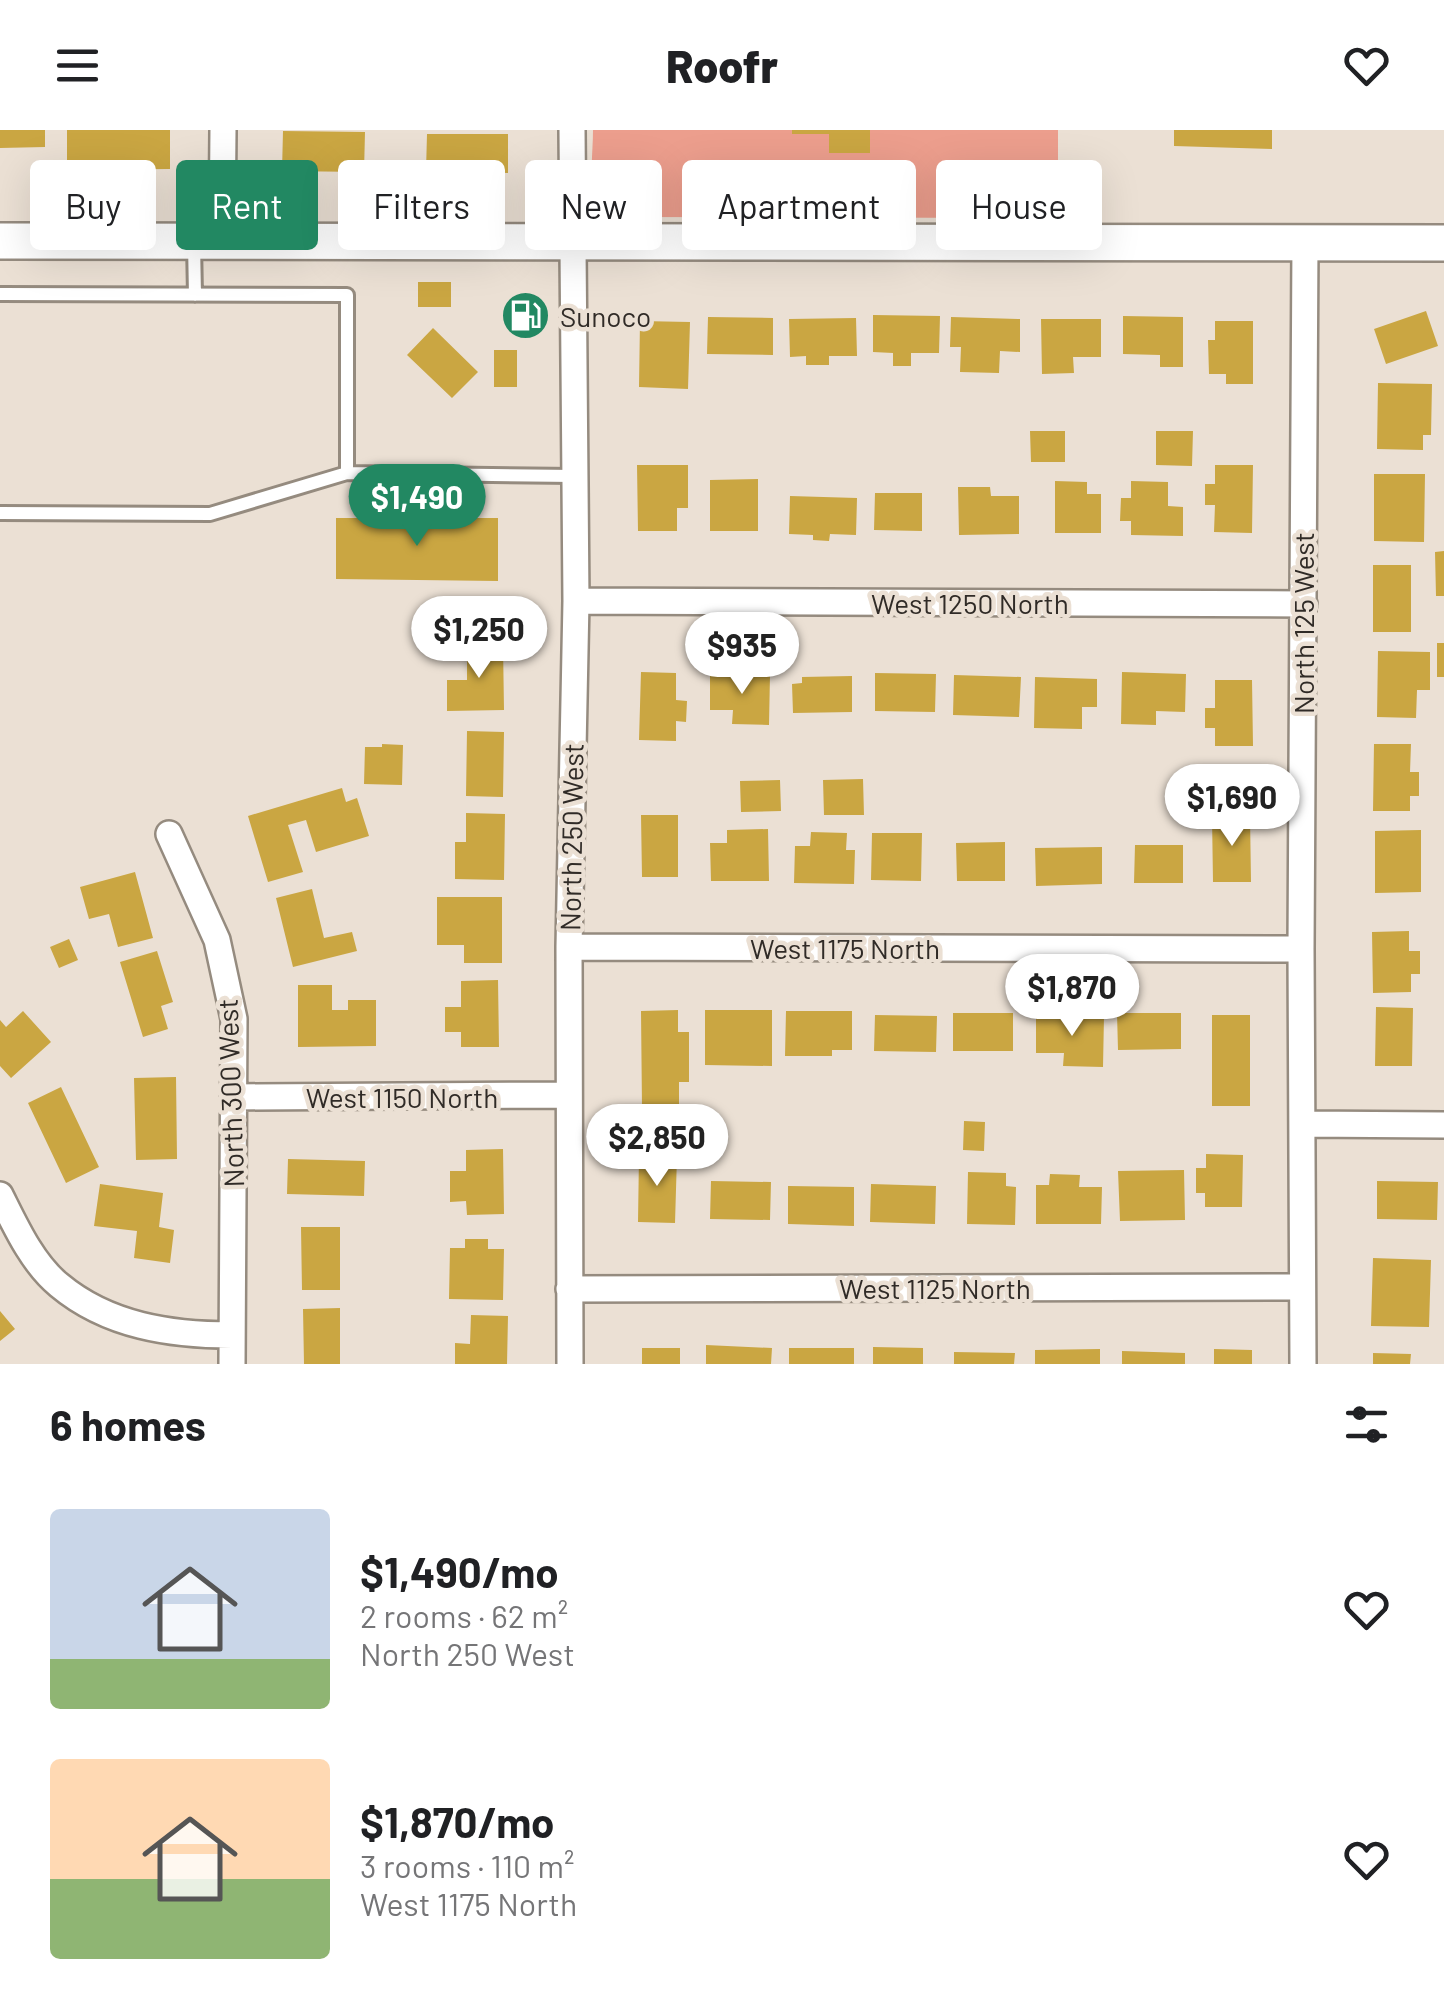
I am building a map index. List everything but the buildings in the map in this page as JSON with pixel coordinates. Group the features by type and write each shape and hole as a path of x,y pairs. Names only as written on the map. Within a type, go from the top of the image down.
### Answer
{"street":[{"path":"219,160 223,130"},
{"name":"North 250 West","path":"572,130 572,160"},
{"path":"0,241 176,240"},
{"path":"318,240 525,241"},
{"path":"662,241 1444,243"},
{"name":"North 125 West","path":"1303,1364 1304,242"},
{"name":"North 250 West","path":"570,1364 569,947 576,600 573,250"},
{"name":"West 1250 North","path":"576,600 1304,604"},
{"name":"North 300 West","path":"168,834 217,940 234,1018 232,1364"},
{"name":"West 1175 North","path":"569,947 1301,949"},
{"name":"West 1150 North","path":"234,1097 569,1095"},
{"path":"1303,1124 1444,1125"},
{"path":"0,1195 20,1235 57,1284 104,1314 165,1333 232,1336"},
{"name":"West 1125 North","path":"569,1288 1301,1287"}],"lane":[{"path":"195,295 206,250"},
{"path":"0,294 347,295 347,473"},
{"path":"0,513 210,514 347,473 574,476"}],"shaded area":[{"path":"593,130 1058,130 1058,160 936,160 936,218 916,218 916,160 682,160 682,217 662,217 662,160 592,160"}],"place":[{"name":"Sunoco","path":"525,316"}]}
